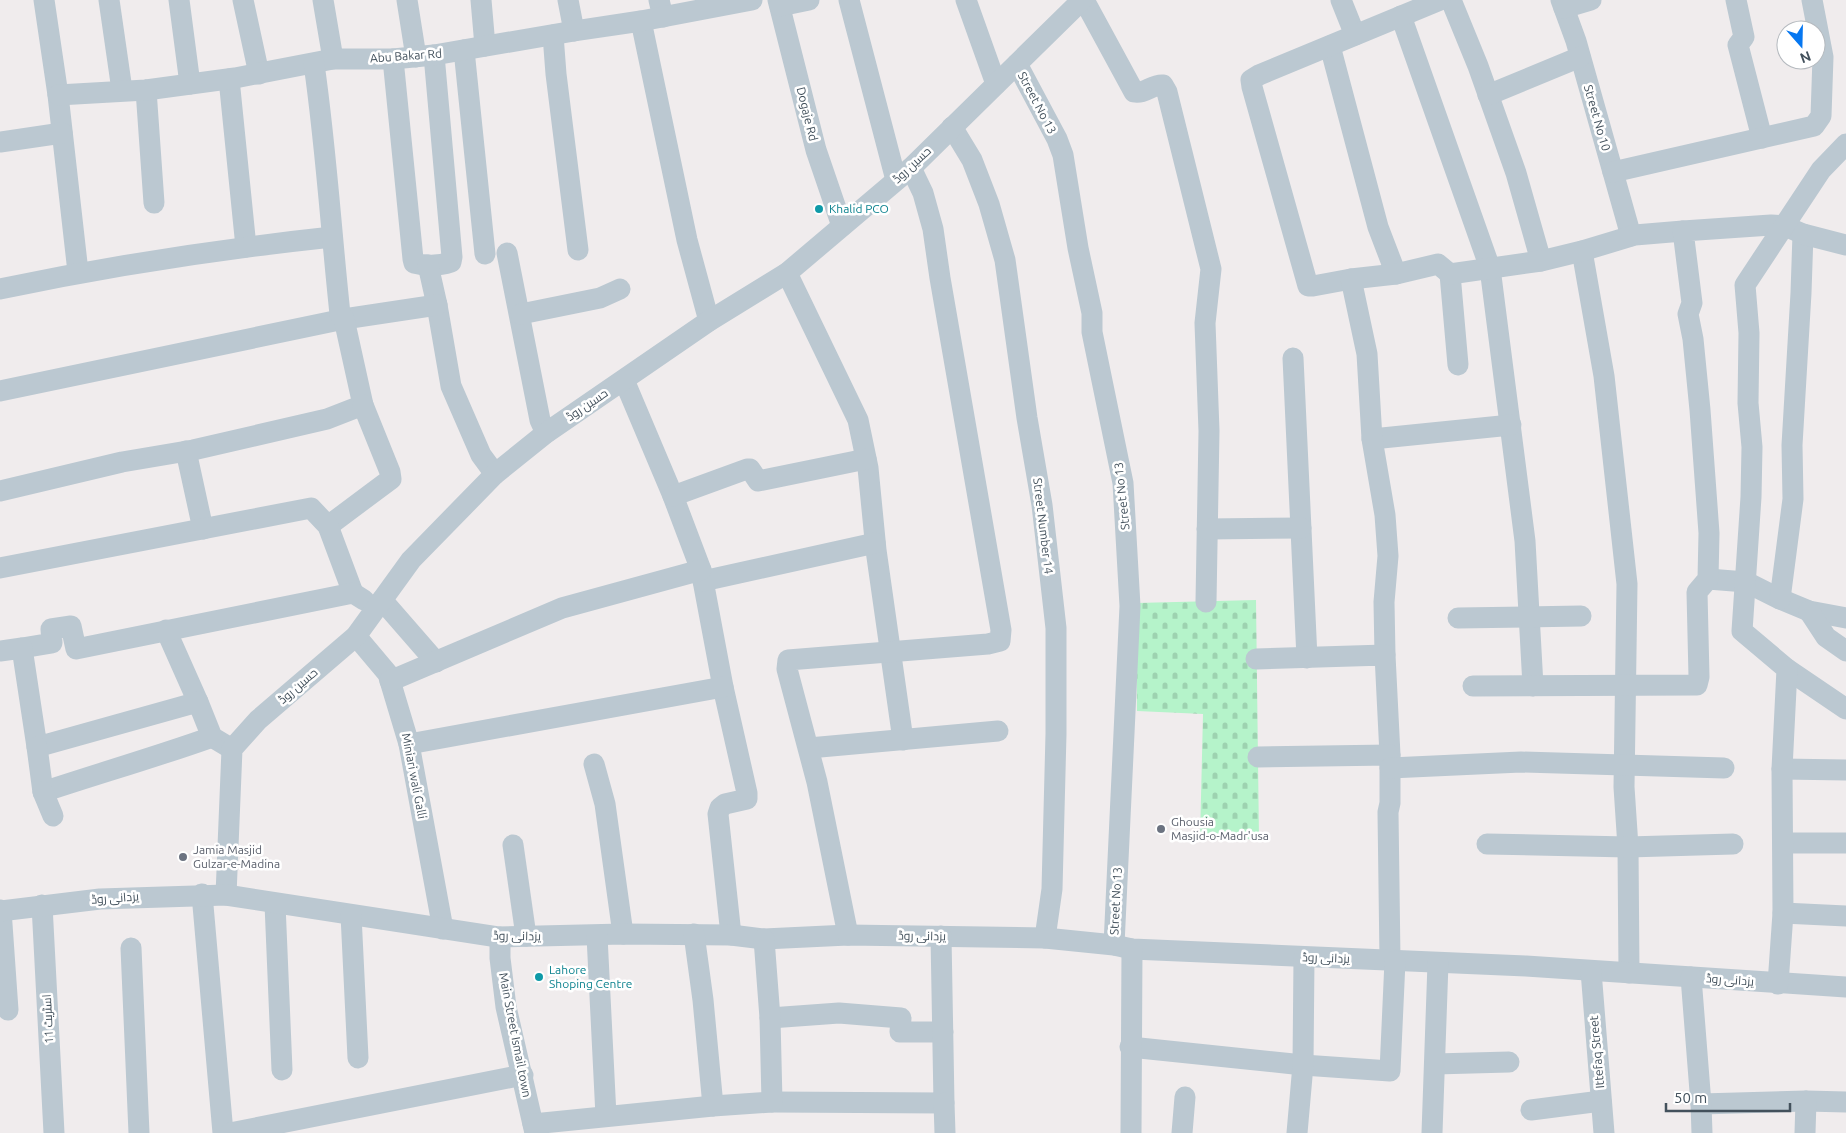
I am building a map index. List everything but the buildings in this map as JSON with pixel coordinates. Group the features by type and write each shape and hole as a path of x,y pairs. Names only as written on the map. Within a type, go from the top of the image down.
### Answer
{"street":[{"path":"44,0 58,95 78,272"},
{"path":"109,0 122,90"},
{"path":"179,0 190,84"},
{"path":"243,0 259,74"},
{"path":"323,0 323,128 340,314 344,319 363,405 391,479 328,526"},
{"path":"392,59 414,263 428,266 451,262 452,257 425,56 407,0"},
{"path":"480,0 485,46"},
{"path":"568,0 574,31"},
{"name":"Abu Bakar Rd","path":"58,95 146,90 229,79 323,62 425,56 641,21 661,9 752,0"},
{"path":"779,3 809,0"},
{"path":"848,935 808,748 787,669 788,660 988,644 1000,641 1001,630 933,228 923,193 904,174 849,0"},
{"path":"966,0 996,84"},
{"path":"1083,0 1134,92 1142,92 1157,85 1162,85 1168,92 1211,269 1205,323 1209,431 1206,602"},
{"name":"حسین روڈ","path":"232,749 258,720 356,636 411,560 495,474 546,433 709,321 787,273 904,174 1083,0"},
{"path":"1341,0 1355,35"},
{"path":"1440,0 1251,80 1308,286 1396,274 1438,264 1450,274 1458,365"},
{"path":"1451,0 1516,172 1541,261"},
{"path":"1562,4 1591,0"},
{"path":"1736,0 1744,37 1738,46 1762,138"},
{"path":"1613,172 1814,126 1821,116 1822,57 1812,0"},
{"name":"Dogaje Rd","path":"779,3 816,150 842,226"},
{"name":"Street No 10","path":"1562,4 1580,57 1631,236"},
{"path":"1402,16 1490,268 1525,541 1533,686"},
{"path":"641,21 687,240 709,321"},
{"path":"553,35 556,74 578,250"},
{"path":"1330,46 1378,227 1396,274"},
{"path":"464,50 485,254"},
{"path":"1488,95 1580,57"},
{"name":"Street No 13","path":"1017,64 1057,139 1062,154 1078,248 1092,313 1092,332 1123,483 1130,606 1123,947 1130,1047 1131,1133"},
{"path":"229,79 246,247"},
{"path":"146,90 154,203"},
{"name":"Street Number 14","path":"952,127 972,160 989,204 1005,260 1027,418 1042,505 1056,628 1056,734 1052,889 1045,938"},
{"path":"0,142 62,133"},
{"path":"1846,144 1821,170 1794,230 1745,285 1749,332 1748,403 1752,447 1742,631 1787,669 1846,709"},
{"path":"1450,274 1541,261 1631,236 1683,231 1771,225 1846,245"},
{"path":"1780,600 1793,499 1792,444 1801,293 1794,230"},
{"path":"1473,686 1697,685 1699,677 1697,592 1708,579 1708,524 1700,410 1693,339 1688,314 1692,303 1683,231"},
{"path":"0,289 78,272 246,247 332,237"},
{"path":"1582,251 1604,376 1627,584 1624,766 1628,847 1629,973"},
{"path":"507,253 540,420 546,433"},
{"path":"428,266 438,305 451,386 482,455 495,474"},
{"path":"787,273 858,420 866,459 903,740"},
{"path":"1130,1047 1303,1065 1390,1071 1393,960 1388,812 1390,803 1390,762 1384,602 1388,556 1385,515 1372,439 1368,354 1351,279"},
{"path":"520,314 600,298 620,289"},
{"path":"0,391 344,319 438,305"},
{"path":"1293,358 1307,658"},
{"path":"624,380 673,496 702,576 723,687 747,793 747,799 725,804 720,808 718,814 731,935"},
{"path":"0,491 122,462 186,451 327,419 363,405"},
{"path":"1372,439 1511,425"},
{"path":"186,451 203,529"},
{"path":"673,496 748,469 750,469 758,481 866,459"},
{"path":"0,568 311,508 328,526 354,593"},
{"path":"1207,529 1301,528"},
{"path":"390,681 562,608 702,576 876,543"},
{"path":"1708,579 1746,582 1780,600 1809,611 1846,618"},
{"path":"0,651 52,643 51,629 71,626 76,649 354,593 379,603 388,609 436,662"},
{"path":"1809,611 1826,637 1846,651"},
{"path":"1458,618 1581,616"},
{"path":"166,630 212,738 232,749 226,895"},
{"name":"Miniari wali Galli","path":"356,636 388,674 409,744 443,929"},
{"path":"22,648 43,792 53,816"},
{"path":"1256,659 1385,655"},
{"path":"1778,984 1783,913 1782,769 1787,669"},
{"path":"409,744 723,687"},
{"path":"37,747 198,702"},
{"path":"808,748 998,731"},
{"path":"43,792 110,770 156,758 212,738"},
{"path":"1258,758 1390,762 1521,762 1724,768"},
{"path":"594,764 605,804 623,934"},
{"path":"1782,769 1846,770"},
{"path":"1783,843 1846,843"},
{"path":"1487,844 1628,847 1733,844"},
{"path":"513,845 526,936"},
{"path":"202,894 223,1133"},
{"name":"یزدانی روڈ","path":"1,910 100,898 202,894 226,895 500,937 694,934 731,935 764,939 848,935 1045,938 1123,947 1304,958 1393,960 1629,973 1846,987"},
{"path":"275,904 282,1070"},
{"name":"اسٹریٹ 11","path":"42,905 54,1133"},
{"path":"1,910 8,1010"},
{"path":"1783,913 1846,916"},
{"path":"351,915 358,1058"},
{"path":"694,934 703,1000 713,1106"},
{"path":"597,936 606,1116"},
{"path":"941,936 945,1133"},
{"name":"Main Street Ismail town","path":"500,937 500,958 506,1007 534,1129"},
{"path":"764,939 770,1018 772,1102"},
{"path":"131,948 139,1133"},
{"path":"1297,1133 1303,1065 1304,958"},
{"path":"1432,1133 1438,963"},
{"name":"Ittefaq Street","path":"1591,971 1604,1133"},
{"path":"1691,977 1702,1133"},
{"path":"770,1018 839,1013 901,1018 900,1032 943,1032"},
{"path":"1435,1064 1509,1062"},
{"path":"230,1133 523,1075"},
{"path":"1182,1133 1185,1097"},
{"path":"1531,1110 1601,1101"},
{"path":"1700,1104 1806,1101 1846,1102"},
{"path":"1805,1133 1806,1101"},
{"path":"534,1129 606,1116 772,1102 944,1103"}],"green space":[{"path":"1256,600 1259,839 1200,839 1203,714 1137,711 1136,603"}],"place":[{"name":"Khalid PCO","path":"819,209"},
{"name":"Ghousia Masjid-o-Madr'usa","path":"1161,829"},
{"name":"Jamia Masjid Gulzar-e-Madina","path":"183,857"},
{"name":"Lahore Shoping Centre","path":"539,977"}]}
